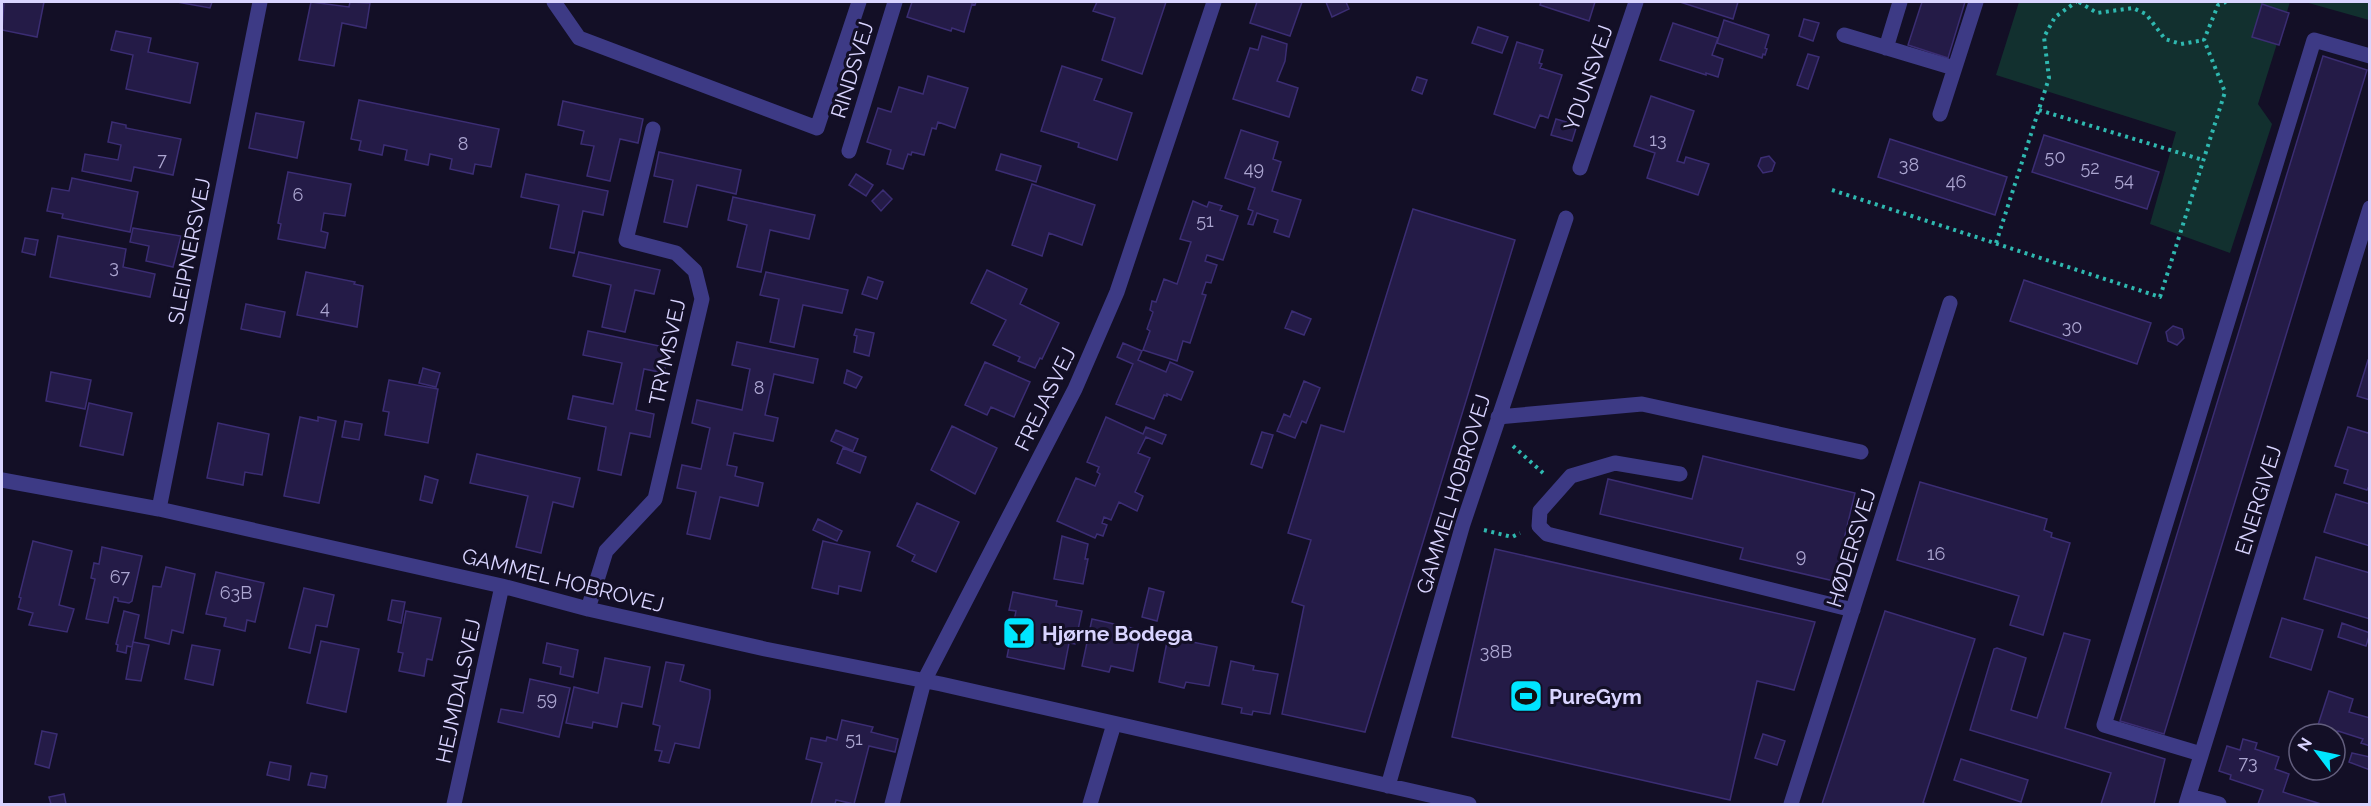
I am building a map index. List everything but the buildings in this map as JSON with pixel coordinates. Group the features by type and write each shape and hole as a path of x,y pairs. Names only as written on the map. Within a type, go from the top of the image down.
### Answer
{"street":[{"name":"SLEIPNERSVEJ","path":"159,509 260,2"},
{"path":"554,2 579,38 818,128 859,2"},
{"name":"RINDSVEJ","path":"849,151 895,2"},
{"name":"FREJASVEJ","path":"892,804 924,681 1075,389 1117,292 1214,2"},
{"name":"YDUNSVEJ","path":"1580,168 1636,2"},
{"path":"1886,48 1900,2"},
{"path":"1940,114 1976,2"},
{"path":"1844,35 1954,68"},
{"path":"2201,754 2104,725 2314,40 2370,56"},
{"name":"TRYMSVEJ","path":"588,609 606,551 655,499 702,299 695,271 676,252 626,240 653,129"},
{"name":"ENERGIVEJ","path":"2187,800 2370,208"},
{"name":"GAMMEL HOBROVEJ","path":"1388,786 1463,524 1566,218"},
{"name":"HØDERSVEJ","path":"1791,804 1950,303"},
{"path":"1497,423 1641,404 1861,452"},
{"path":"1680,474 1615,463 1571,476 1540,511 1539,526 1547,534 1853,610"},
{"name":"GAMMEL HOBROVEJ","path":"2,480 159,509 502,586 588,609 765,649 924,681 1469,804"},
{"name":"HEJMDALSVEJ","path":"454,804 502,586"},
{"path":"1090,804 1114,724"},
{"path":"2187,800 2219,804"}],"path":[{"path":"1996,243 2049,78 2044,37 2055,17 2077,2 2097,12 2133,8 2146,14 2165,39 2181,44 2204,40"},
{"path":"1832,190 2160,297 2225,92 2204,40 2218,5 2226,2"},
{"path":"2039,110 2203,160"},
{"path":"1497,423 1560,489"},
{"path":"1463,524 1512,537 1539,526"}],"green space":[{"path":"2019,2 2290,2 2258,104 2272,124 2230,253 2150,224 2176,132 1996,75"},
{"path":"2305,2 2369,2 2369,20"}],"place":[{"name":"Hjørne Bodega","path":"1019,633"},
{"name":"PureGym","path":"1526,696"}]}
